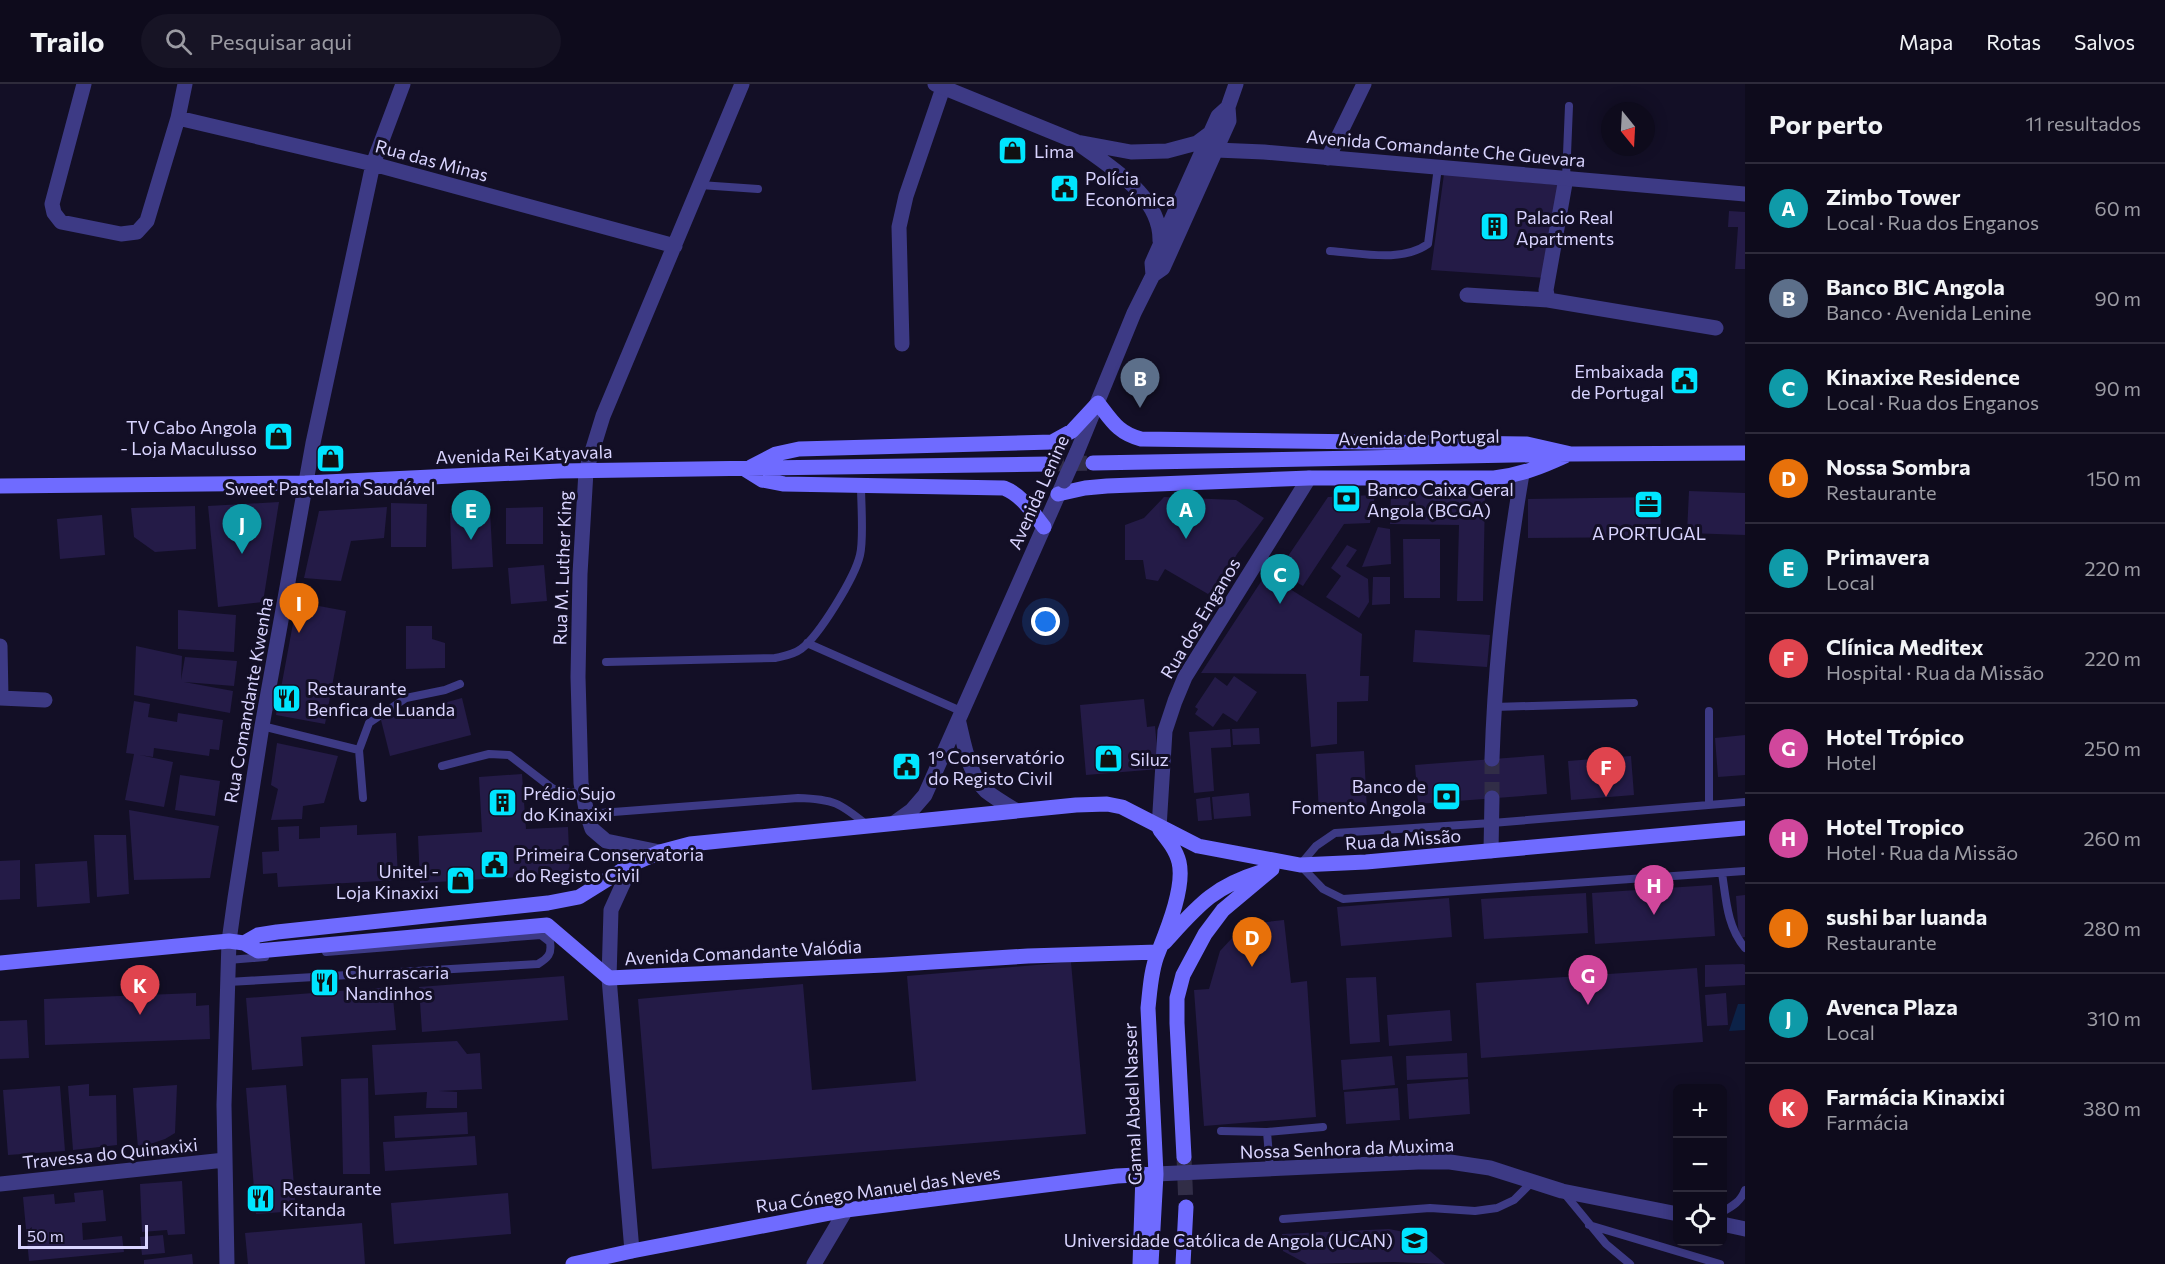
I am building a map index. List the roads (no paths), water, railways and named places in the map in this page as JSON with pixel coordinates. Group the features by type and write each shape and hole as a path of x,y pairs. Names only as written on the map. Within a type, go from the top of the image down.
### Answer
{"main road":[{"path":"746,470 776,454 799,449 1052,442 1072,431 1098,403 1116,427 1128,436 1142,439 1527,444 1571,454"},
{"name":"Avenida de Portugal","path":"1093,463 1745,453"},
{"path":"1061,488 1309,478 1494,478 1535,470 1571,454"},
{"name":"Avenida Rei Katyavala","path":"0,486 305,483 586,471 1049,464"},
{"path":"746,470 771,483 1004,488 1014,492 1044,527"},
{"name":"Rua da Missão","path":"1076,805 1107,804 1122,807 1198,846 1300,865 1366,862 1745,828"},
{"name":"Avenida Comandante Valódia","path":"0,963 236,942 258,934 548,903 579,897 632,864 660,852 690,844 1076,805"},
{"name":"Gamal Abdel Nasser","path":"1151,1264 1148,1008 1150,986 1180,873 1175,852 1159,828"},
{"name":"Gamal Abdel Nasser","path":"1160,949 1204,900 1216,891 1272,869 1300,865"},
{"name":"Gamal Abdel Nasser","path":"1184,1157 1177,1023 1177,998 1183,975 1205,933 1223,910 1272,869"},
{"name":"Avenida Comandante Valódia","path":"236,942 258,951 547,925 609,978 1160,949"},
{"name":"Gamal Abdel Nasser","path":"1140,1264 1150,1174"},
{"name":"Rua Cónego Manuel das Neves","path":"573,1264 846,1210 1150,1174"},
{"path":"1183,1264 1186,1207"}],"street":[{"path":"84,84 52,204 54,213 61,222 121,234 137,231 147,221 178,118 185,84"},
{"name":"Rua Comandante Kwenha","path":"226,1264 228,960 236,942 262,726 305,483 373,164 403,84"},
{"name":"Rua M. Luther King","path":"660,852 606,841 592,829 587,814 583,792 578,677 580,574 586,471 603,416 742,84"},
{"name":"Avenida Lenine","path":"894,823 912,810 925,795 961,718 1098,403 1134,314 1153,275 1163,268 1229,121 1228,107 1236,84"},
{"path":"1328,158 1364,84"},
{"path":"902,344 899,227 939,86 1077,142 1131,152 1167,151 1197,143 1210,134"},
{"name":"Avenida Lenine","path":"1153,275 1152,263 1160,245 1218,116 1228,107"},
{"name":"Rua das Minas","path":"178,118 373,164 675,246"},
{"path":"1077,142 1121,175 1146,201 1160,228 1160,245"},
{"name":"Avenida Comandante Che Guevara","path":"1216,150 1745,194"},
{"path":"1548,300 1546,290 1566,178"},
{"path":"1467,295 1548,300 1716,328"},
{"path":"1492,759 1494,706 1503,608 1521,474"},
{"name":"Rua dos Enganos","path":"1159,828 1165,730 1174,701 1185,677 1309,478"},
{"path":"0,646 1,698 45,700"},
{"path":"961,718 969,757 985,789 1015,810"},
{"path":"1491,851 1492,798"},
{"path":"632,864 611,910 609,978 632,1251"},
{"name":"Travessa do Quinaxixi","path":"0,1184 225,1160"},
{"name":"Nossa Senhora da Muxima","path":"1150,1174 1450,1162 1490,1168 1562,1191 1673,1213"},
{"path":"814,1264 846,1210"},
{"path":"1727,1225 1745,1229"}],"lane":[{"path":"1566,178 1569,106"},
{"path":"1330,251 1397,255 1419,250 1428,244 1438,167"},
{"path":"700,184 758,189"},
{"path":"606,662 775,658 791,654 807,643 821,627 850,581 860,555 861,486"},
{"path":"807,643 961,718"},
{"path":"363,798 360,750 369,723 406,698 445,690 460,684"},
{"path":"1494,706 1634,703"},
{"path":"1709,711 1709,805"},
{"path":"262,726 360,750"},
{"path":"442,766 489,754 509,755 552,788 563,792 583,792"},
{"path":"587,814 798,798 821,799 843,806 868,826"},
{"path":"1745,802 1335,834 1316,846 1300,865 1323,889 1343,899 1745,871"},
{"path":"1722,873 1731,925 1745,948"},
{"path":"228,960 541,935 550,942 551,950 549,957 538,964 228,982"},
{"path":"1221,1131 1267,1132 1323,1127"},
{"path":"1267,1132 1270,1168"},
{"path":"1283,1219 1430,1208 1475,1211 1497,1208 1514,1200 1532,1182"},
{"path":"1727,1209 1742,1197 1745,1190"},
{"path":"1562,1191 1606,1244 1630,1264"},
{"path":"1589,1225 1719,1264"}],"water":[{"path":"1738,1004 1745,1004 1745,1030 1729,1031"}],"tunnel":[{"path":"1049,464 1093,463"},
{"path":"1492,759 1492,798"},
{"path":"1184,1157 1186,1207"}],"place":[{"name":"Lima","path":"1013,151"},
{"name":"Polícia Económica","path":"1064,188"},
{"name":"Palacio Real Apartments","path":"1495,227"},
{"name":"Embaixada de Portugal","path":"1685,381"},
{"name":"Banco BIC Angola","path":"1140,408"},
{"name":"TV Cabo Angola - Loja Maculusso","path":"278,437"},
{"name":"Sweet Pastelaria Saudável","path":"330,459"},
{"name":"Banco Caixa Geral Angola (BCGA)","path":"1346,499"},
{"name":"A PORTUGAL","path":"1649,504"},
{"name":"Zimbo Tower","path":"1186,539"},
{"name":"Primavera","path":"471,540"},
{"name":"Avenca Plaza","path":"242,554"},
{"name":"Kinaxixe Residence","path":"1280,604"},
{"name":"sushi bar luanda","path":"299,633"},
{"name":"Restaurante Benfica de Luanda","path":"286,698"},
{"name":"Siluz","path":"1109,759"},
{"name":"1º Conservatório do Registo Civil","path":"907,767"},
{"name":"Banco de Fomento Angola","path":"1447,796"},
{"name":"Clínica Meditex","path":"1606,797"},
{"name":"Prédio Sujo do Kinaxixi","path":"502,803"},
{"name":"Primeira Conservatoria do Registo Civil","path":"494,864"},
{"name":"Unitel - Loja Kinaxixi","path":"460,881"},
{"name":"Hotel Tropico","path":"1654,915"},
{"name":"Nossa Sombra","path":"1252,967"},
{"name":"Churrascaria Nandinhos","path":"324,982"},
{"name":"Hotel Trópico","path":"1588,1005"},
{"name":"Farmácia Kinaxixi","path":"140,1015"},
{"name":"Restaurante Kitanda","path":"261,1198"},
{"name":"Universidade Católica de Angola (UCAN)","path":"1414,1240"}]}
